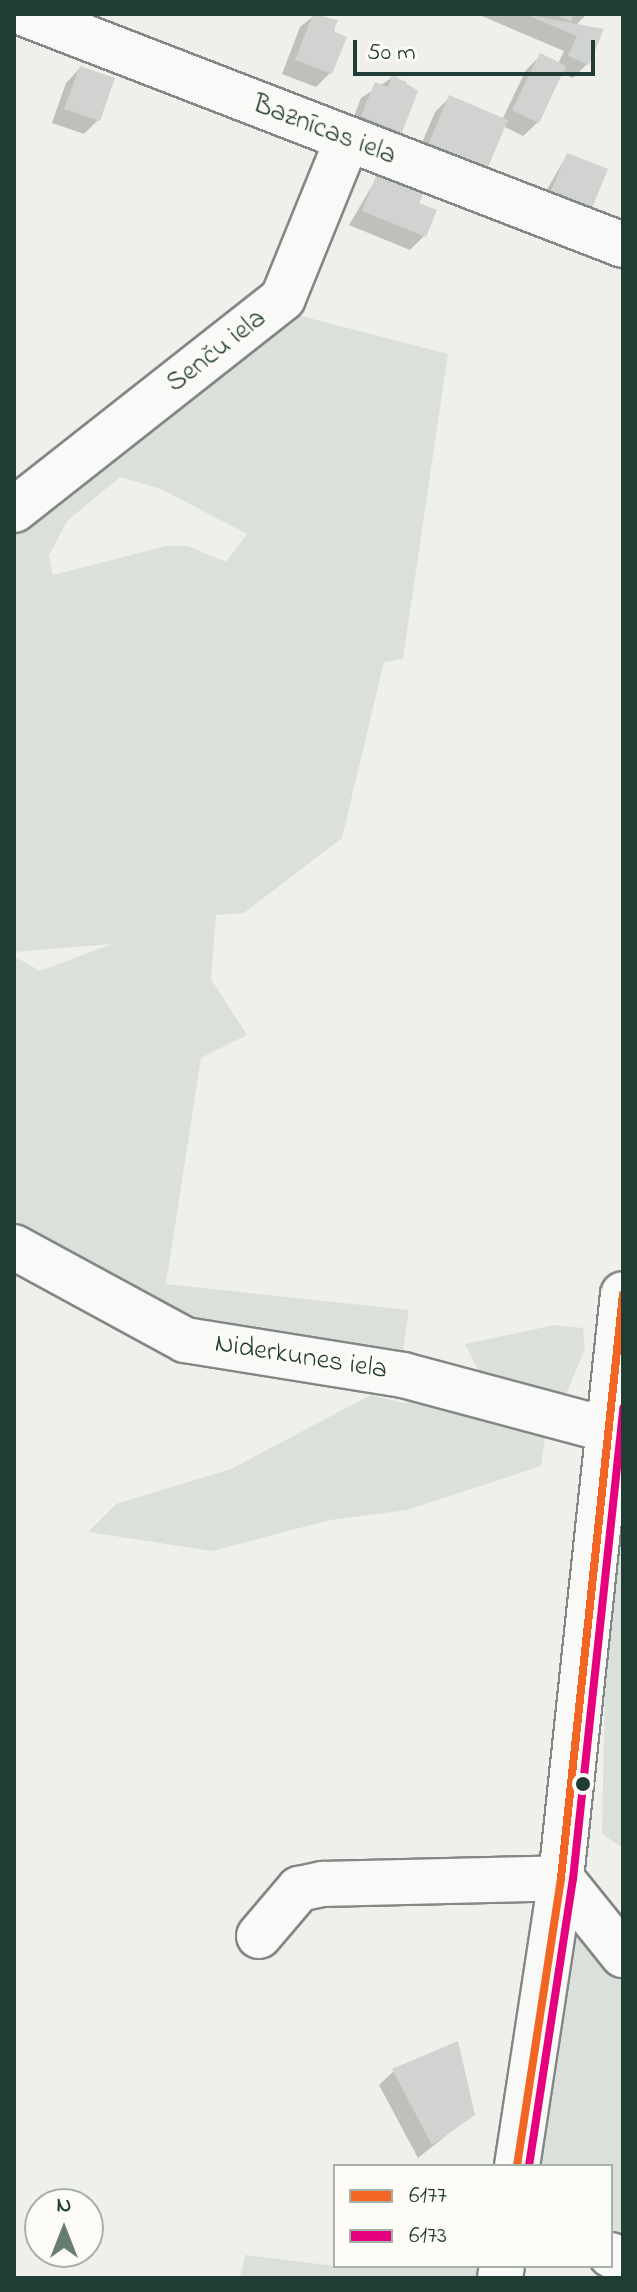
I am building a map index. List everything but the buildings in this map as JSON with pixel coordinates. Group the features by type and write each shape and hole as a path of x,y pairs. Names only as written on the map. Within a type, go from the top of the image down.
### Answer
{"street":[{"name":"Baznīcas iela","path":"25,14 623,245"},
{"name":"Senču iela","path":"14,510 283,298 347,140"},
{"name":"Niderkunes iela","path":"14,1247 185,1340 403,1375 604,1429"},
{"path":"517,2164 561,1878 604,1429 623,1294"},
{"path":"259,1936 299,1889 323,1884 561,1878"},
{"path":"561,1878 623,1955"}],"shaded area":[{"path":"282,311 448,354 403,659 384,662 342,838 244,913 216,915 211,979 247,1035 201,1058 166,1284 409,1310 401,1364 211,1334 90,1277 14,1219 14,956 40,971 112,944 14,952 14,523","holes":["120,477 161,489 247,534 226,562 188,546 166,546 53,575 49,556 67,521"]},
{"path":"555,1325 583,1328 585,1349 563,1402 551,1397 541,1466 407,1510 330,1520 212,1551 88,1532 116,1504 231,1469 371,1395 404,1403 488,1389 465,1344"},
{"path":"623,1489 623,1848 602,1834 605,1683"},
{"path":"587,1924 623,1970 623,2249 613,2244 613,2164 539,2164 568,1943"},
{"path":"245,2255 333,2268 478,2268 477,2278 240,2278"}],"transit line":[{"name":"6177","path":"517,2164 561,1878 623,1294"},
{"name":"6173","path":"529,2164 573,1879 623,1408"}]}
